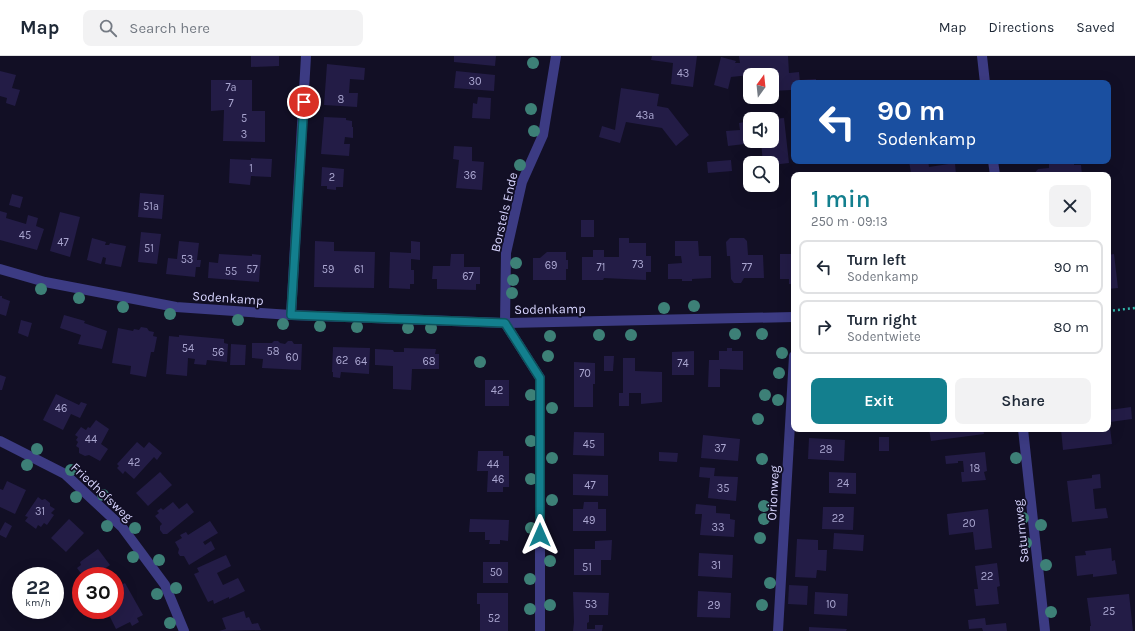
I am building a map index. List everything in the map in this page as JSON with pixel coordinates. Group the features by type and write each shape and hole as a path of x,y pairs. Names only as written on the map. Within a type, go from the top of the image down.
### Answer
{"street":[{"path":"291,315 306,56"},
{"name":"Borstels Ende","path":"505,323 506,253 522,182 543,135 556,56"},
{"path":"982,56 984,80"},
{"name":"Sodenkamp","path":"0,269 45,282 176,307 291,315 505,323 791,317"},
{"path":"505,323 540,378 540,631"},
{"name":"Orionweg","path":"778,631 791,408"},
{"name":"Saturnweg","path":"1023,432 1045,631"},
{"name":"Friedhofsweg","path":"0,441 65,474 122,526 165,585 184,631"}],"path":[{"path":"1111,311 1135,308"}],"building":[{"path":"251,56 279,56 279,66 251,67"},
{"path":"454,56 496,56 495,66 454,62"},
{"path":"652,56 697,56 693,87 671,84 673,63 651,60"},
{"path":"739,56 788,56 789,73 799,72 800,80 791,80 791,90 779,91 779,68 743,68 743,76 731,77 728,89 714,85 721,57 736,61 735,63 740,63"},
{"path":"327,64 365,68 364,80 350,79 349,93 358,93 357,107 324,105"},
{"path":"0,71 16,75 12,88 20,90 15,106 6,103 7,98 0,96"},
{"path":"456,71 495,75 494,91 454,88"},
{"path":"211,80 252,80 252,111 265,111 265,142 223,141 224,110 211,111"},
{"path":"621,88 659,94 657,106 668,108 689,135 676,146 662,128 626,122 620,143 599,137 602,126 615,130"},
{"path":"478,97 491,98 490,119 472,118 473,103 477,104"},
{"path":"324,117 346,118 346,120 352,121 353,138 345,137 344,144 350,144 349,156 321,154"},
{"path":"779,118 784,118 789,163 779,164 779,156 762,156 762,148 779,148"},
{"path":"743,122 743,144 728,146 726,131 740,130 739,123"},
{"path":"454,146 472,147 472,161 484,162 482,190 456,188 459,160 453,159"},
{"path":"251,158 272,159 271,177 251,176 250,185 229,183 230,159 251,160"},
{"path":"731,160 732,171 708,173 707,162"},
{"path":"910,164 928,164 929,167 955,164 956,172 911,172"},
{"path":"1049,164 1074,164 1081,165 1082,172 1036,172 1038,169 1049,168"},
{"path":"322,167 344,169 343,187 336,187 336,190 327,189 327,186 321,186"},
{"path":"140,193 164,195 162,219 138,217"},
{"path":"12,194 23,197 20,208 9,205"},
{"path":"0,211 7,213 6,218 26,224 28,215 38,218 36,226 44,229 37,250 0,240"},
{"path":"60,212 80,217 70,257 50,251"},
{"path":"581,220 594,220 594,237 581,237"},
{"path":"141,232 161,234 157,264 138,262"},
{"path":"92,238 106,242 105,245 109,245 110,243 126,246 121,267 105,264 106,258 103,257 101,264 87,260"},
{"path":"619,238 629,238 629,243 646,243 646,256 651,256 651,272 646,272 646,280 604,278 603,280 582,280 582,257 593,257 593,250 604,250 604,257 619,257"},
{"path":"730,238 744,238 747,241 748,255 763,255 764,278 744,278 741,283 734,283 731,279 730,256 727,256 726,242"},
{"path":"179,241 199,243 197,260 201,260 200,267 196,267 195,277 166,274 168,258 177,259"},
{"path":"315,241 334,242 334,251 375,252 374,288 314,287"},
{"path":"411,241 420,242 420,260 411,259 411,270 414,270 414,284 410,284 410,289 389,288 390,252 411,253"},
{"path":"675,241 698,241 699,256 711,256 711,278 692,279 692,281 668,279 668,264 682,263 681,256 675,256"},
{"path":"547,252 566,252 568,269 566,269 566,280 533,280 533,258 540,258"},
{"path":"219,254 252,256 252,254 261,255 259,282 208,278 209,262 218,263"},
{"path":"451,254 464,254 464,267 480,267 480,284 476,284 476,290 437,289 437,279 432,279 433,266 450,266"},
{"path":"780,254 791,254 791,284 789,284 789,279 780,279"},
{"path":"1111,254 1114,254 1118,288 1111,289"},
{"path":"0,296 10,301 6,316 0,314"},
{"path":"64,315 85,321 84,323 107,331 102,349 78,344 81,335 60,328"},
{"path":"21,320 32,323 28,337 18,333"},
{"path":"141,327 147,328 149,331 154,332 153,336 157,337 154,352 151,352 146,377 130,374 131,366 112,363 118,328 133,331 134,329 139,330"},
{"path":"179,335 224,339 224,343 228,344 227,362 207,360 206,365 194,364 195,359 188,358 187,376 166,374 169,336 179,337"},
{"path":"274,341 285,344 288,341 292,341 294,344 302,344 301,370 262,368 263,359 252,358 252,343 272,343"},
{"path":"231,344 246,345 245,365 230,365"},
{"path":"333,347 370,348 369,374 341,372 340,378 333,377"},
{"path":"404,348 436,349 435,354 439,354 439,369 412,369 411,390 393,389 393,366 375,365 375,349 404,352"},
{"path":"727,348 732,348 732,351 743,351 743,370 720,369 720,387 708,387 709,360 719,360 719,351 727,351"},
{"path":"694,351 694,375 672,375 672,352"},
{"path":"604,356 614,356 613,371 604,371"},
{"path":"623,358 635,358 635,371 662,372 662,402 641,404 641,393 629,393 629,406 619,406 619,393 623,393"},
{"path":"574,362 595,363 593,407 574,407"},
{"path":"0,375 6,377 2,390 0,390"},
{"path":"485,380 509,380 509,406 485,406"},
{"path":"56,394 79,405 81,402 87,404 80,418 71,414 63,430 43,420"},
{"path":"1131,407 1132,419 1111,422 1111,410"},
{"path":"96,420 109,429 101,444 108,449 100,461 89,455 85,456 79,453 79,448 76,446 78,442 76,440 78,437 75,435 81,427 86,430 88,427 90,428"},
{"path":"574,432 604,433 604,456 573,455"},
{"path":"930,432 984,432 984,434 931,441"},
{"path":"1061,432 1111,432 1112,444 1063,450"},
{"path":"703,435 740,439 738,461 701,458"},
{"path":"879,437 889,437 889,451 879,451"},
{"path":"809,438 845,440 844,461 808,459"},
{"path":"137,442 144,448 149,442 162,453 157,460 154,457 134,479 125,471 123,474 117,468 119,466 117,464"},
{"path":"478,451 503,451 503,456 509,456 509,487 503,487 503,492 487,492 488,471 477,471"},
{"path":"659,452 678,453 677,462 659,461"},
{"path":"985,452 987,471 984,472 986,480 962,482 961,472 964,472 963,461 946,464 945,456"},
{"path":"700,467 715,468 714,476 738,477 736,501 708,498 710,478 699,477"},
{"path":"160,472 172,485 148,506 136,493"},
{"path":"829,472 856,473 856,494 829,493"},
{"path":"573,474 608,475 608,496 573,495"},
{"path":"1100,474 1101,488 1093,489 1095,509 1106,508 1108,518 1072,522 1067,481 1092,478 1092,475"},
{"path":"7,481 26,490 15,514 0,507 0,489 3,490"},
{"path":"38,497 42,500 45,499 50,503 50,506 55,509 51,513 54,515 47,525 44,523 41,527 38,525 36,529 25,521 28,517 25,516"},
{"path":"173,502 179,509 187,503 194,512 167,534 163,534 160,530 160,526 162,524 155,516 159,513 157,511 161,508 163,510"},
{"path":"584,502 598,502 598,509 606,509 606,531 573,531 573,509 583,509"},
{"path":"696,504 716,506 716,513 730,514 730,519 735,520 734,537 700,535 702,514 695,514"},
{"path":"823,507 854,507 853,530 822,529"},
{"path":"988,509 992,548 975,550 973,532 949,535 947,514"},
{"path":"69,519 84,533 66,552 51,538"},
{"path":"470,519 509,520 508,541 500,540 500,544 489,544 490,540 485,540 485,532 469,532"},
{"path":"210,521 218,533 203,542 205,545 211,541 215,549 189,565 184,556 180,556 178,553 179,549 175,542 182,538 180,535 186,532 188,535"},
{"path":"5,522 12,526 6,538 0,535 0,531"},
{"path":"834,533 864,535 863,551 833,549"},
{"path":"797,539 818,540 818,550 827,550 826,571 817,570 816,578 795,577"},
{"path":"612,540 611,560 601,560 601,575 574,575 574,549 595,549 595,541"},
{"path":"1111,548 1112,561 1115,560 1117,574 1093,577 1093,574 1077,576 1075,556 1086,555 1085,551"},
{"path":"98,549 110,565 107,567 78,567 81,565 80,562"},
{"path":"699,553 733,555 732,578 698,576"},
{"path":"226,555 231,566 217,573 223,585 238,578 245,591 214,604 213,600 208,602 194,574 199,572 197,568"},
{"path":"483,562 508,562 508,583 483,583"},
{"path":"997,563 1000,586 997,587 999,604 976,606 974,589 978,589 975,566"},
{"path":"125,583 143,615 137,618 139,622 132,626 130,622 116,629 111,619 124,619"},
{"path":"789,585 808,586 807,605 788,604"},
{"path":"698,591 731,593 730,618 697,617"},
{"path":"573,592 609,593 608,615 589,615 589,622 587,623 587,629 595,629 595,625 603,625 602,631 573,631"},
{"path":"815,592 848,594 847,616 814,614"},
{"path":"477,593 508,593 508,631 480,631 480,604 477,604"},
{"path":"1129,594 1133,631 1090,631 1091,626 1087,598"},
{"path":"244,611 246,618 249,617 252,624 258,623 261,630 219,631 226,629 222,618"},
{"path":"985,618 986,625 1006,623 1007,631 983,631 982,628 969,629 968,620"},
{"path":"809,627 847,629 846,631 809,631"}],"route":[{"path":"304,102 291,315 505,323 540,378 540,535"}]}
